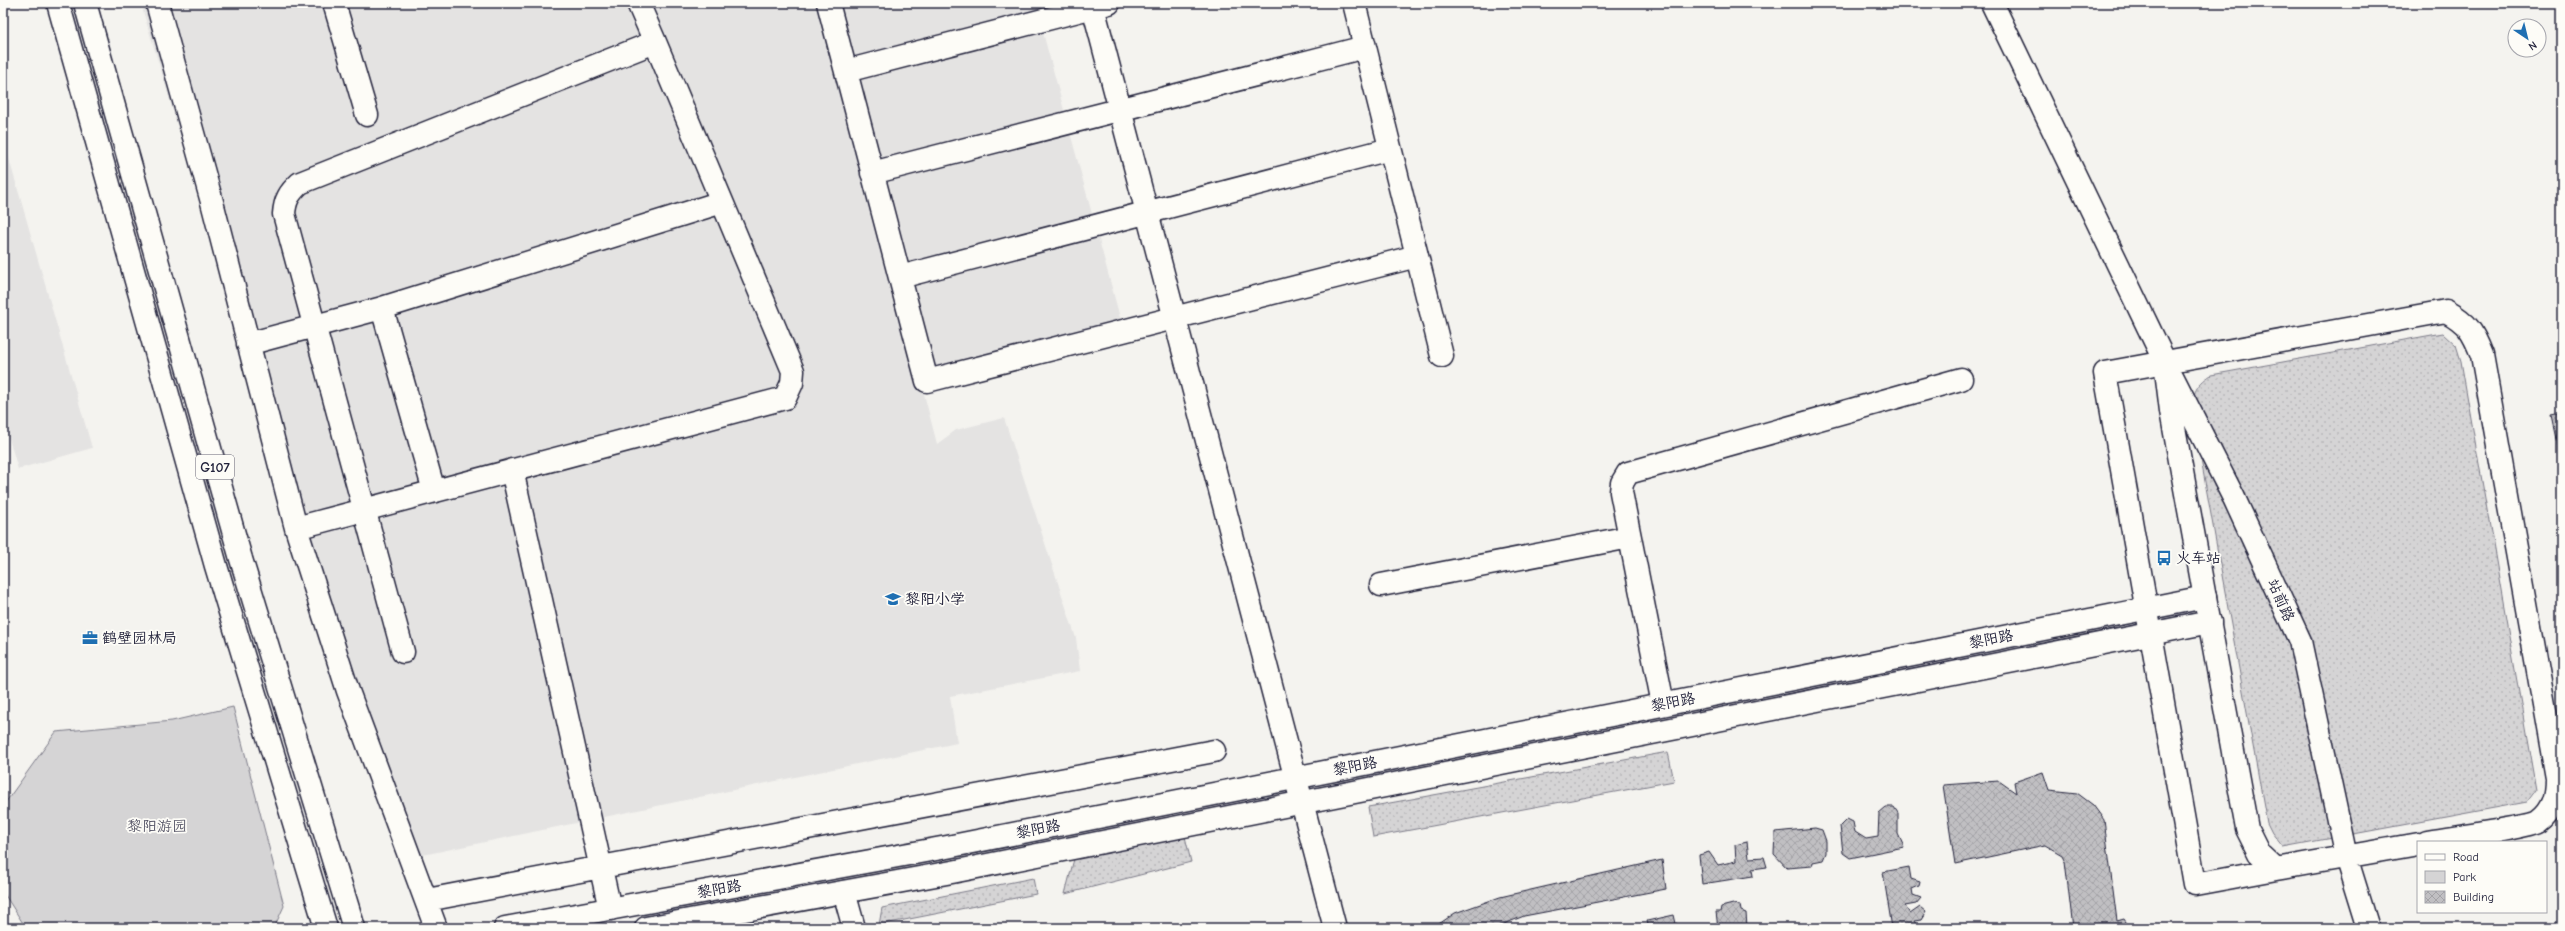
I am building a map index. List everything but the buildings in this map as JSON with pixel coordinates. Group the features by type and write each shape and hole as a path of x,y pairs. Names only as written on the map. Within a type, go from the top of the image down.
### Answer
{"main road":[{"name":"G107","path":"58,3 216,566 326,928"},
{"name":"G107","path":"85,3 240,559 354,928"},
{"path":"157,3 296,528 348,691 427,900 436,928"},
{"path":"334,3 367,115"},
{"path":"296,528 785,398 792,383 793,371 638,3"},
{"path":"828,3 927,381 1417,256"},
{"path":"1354,3 1442,356"},
{"path":"1992,3 2165,362 2205,597 2247,829 2259,853 2276,869"},
{"path":"846,72 1098,4 1120,110 1297,777 1335,928"},
{"path":"403,652 284,214 285,202 290,192 300,183 655,42"},
{"path":"872,173 1365,47"},
{"path":"900,277 1390,149"},
{"path":"248,344 315,328 382,308 722,202"},
{"path":"382,308 434,491"},
{"path":"2417,844 2195,884 2105,373 2446,311 2463,320 2475,334 2482,355 2557,778 2557,793 2551,809 2538,822 2434,841"},
{"name":"站前路","path":"2165,362 2234,498 2300,641 2346,857 2368,928"},
{"path":"1663,704 1621,492 1622,483 1628,474 1961,379"},
{"path":"512,470 610,909"},
{"path":"1381,586 1630,537"},
{"name":"黎阳路","path":"505,928 947,847 2205,597"},
{"name":"黎阳路","path":"646,928 844,892 2210,622"},
{"path":"427,900 1214,751"},
{"path":"844,892 854,928"}],"shaded area":[{"path":"146,3 1035,3 1125,336 923,390 937,444 956,430 1004,418 1076,638 1080,671 950,696 957,743 399,860 143,11"},
{"path":"3,138 92,448 18,469 3,418"}],"green space":[{"path":"2443,333 2456,345 2461,361 2536,790 2527,802 2283,847 2272,833 2267,823 2192,410 2194,394 2202,382 2211,375"},
{"name":"黎阳游园","path":"233,707 284,906 274,928 26,928 3,892 3,806 56,732 172,721"},
{"path":"1668,752 1674,781 1373,837 1368,807"},
{"path":"1183,828 1191,862 1065,894 1075,855"},
{"path":"1033,878 1036,894 879,925 882,908"}],"place":[{"name":"火车站","path":"2164,558"},
{"name":"黎阳小学","path":"893,599"},
{"name":"鹤壁园林局","path":"90,638"}]}
